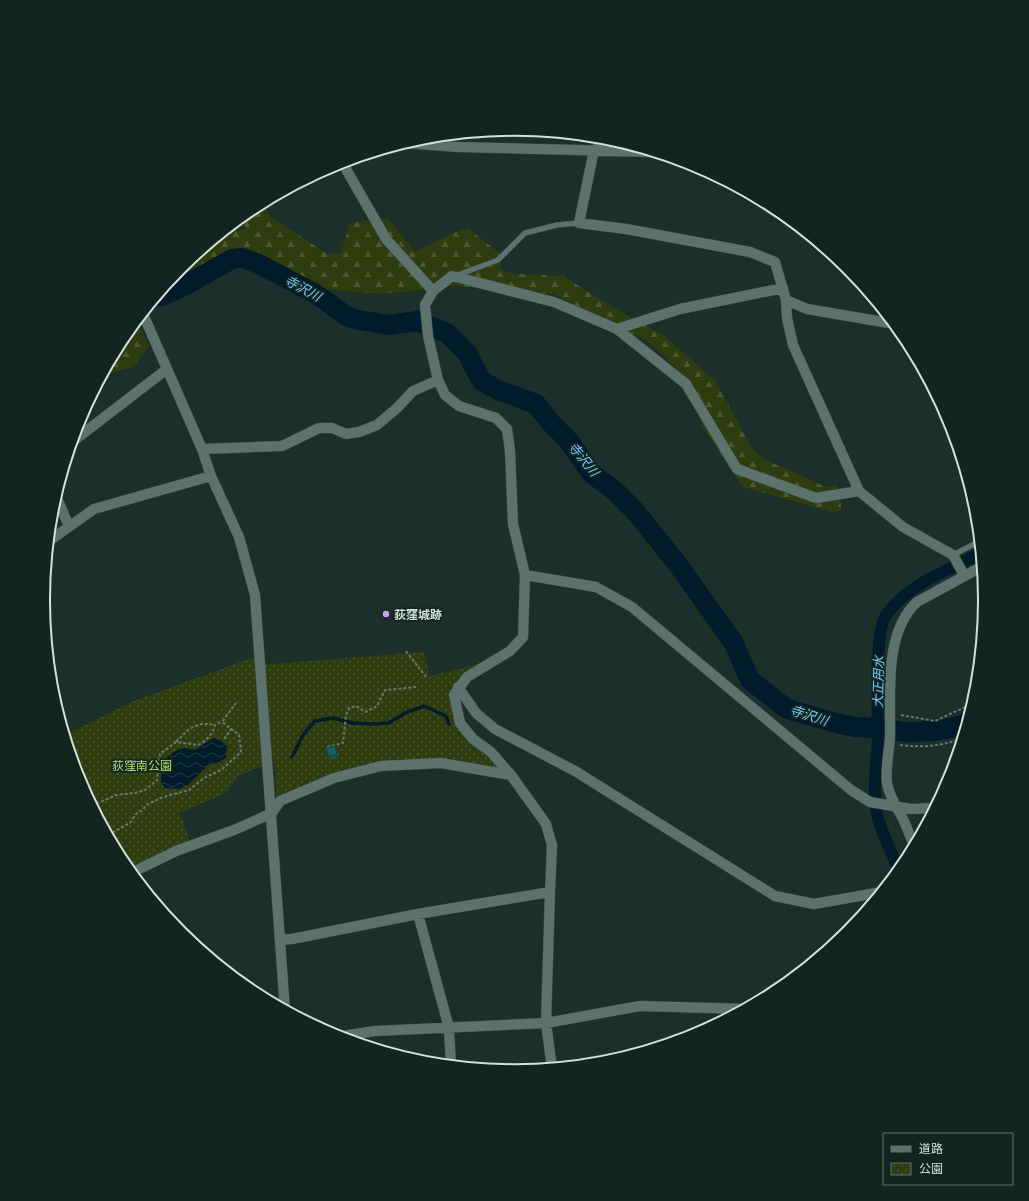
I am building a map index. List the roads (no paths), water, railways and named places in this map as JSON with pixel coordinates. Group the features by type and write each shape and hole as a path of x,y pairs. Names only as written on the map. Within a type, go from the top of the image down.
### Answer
{"street":[{"path":"597,144 579,223 626,229 750,252 775,262 786,300 793,345 859,491 904,527 954,556 963,573"},
{"path":"426,145 458,147 632,151"},
{"path":"345,168 386,239 433,291"},
{"path":"551,1063 546,1023 552,845 546,824 511,774 491,752 473,739 460,723 454,695 458,687 467,677 510,651 522,637 525,575 513,524 510,451 507,429 496,418 458,406 445,395 438,380 428,336 424,305 433,291 452,276 554,302 617,329 686,384 737,469 816,498 859,491"},
{"path":"617,329 680,309 783,288"},
{"path":"786,300 807,309 886,323"},
{"path":"145,319 202,450 211,476 239,537 255,595 272,813 285,1004"},
{"path":"81,435 167,369"},
{"path":"202,450 282,446 320,428 332,428 346,434 359,432 377,425 398,408 413,391 438,380"},
{"path":"55,536 94,509 211,476"},
{"path":"60,505 69,526"},
{"path":"911,843 892,806 887,782 890,691 895,638 903,618 909,609 917,602 963,573 978,568"},
{"path":"525,575 596,587 632,607 850,790 870,802 910,809 930,808"},
{"path":"458,687 476,713 495,729 575,771 775,896 814,904 875,893"},
{"path":"136,870 176,851 234,830 272,813 280,801 334,778 381,766 441,763 511,774"},
{"path":"280,940 292,939 418,914 550,892"},
{"path":"418,914 449,1028 451,1060"},
{"path":"350,1035 374,1031 546,1023 640,1006 736,1009"}],"lane":[{"path":"452,276 498,260 525,233 557,225 579,223"},
{"path":"954,556 975,544"}],"water":[{"path":"213,738 220,740 227,746 226,758 217,763 208,765 188,785 180,789 165,788 161,783 162,763 168,756 177,750 184,748 195,750"}],"waterway":[{"name":"寺沢川","path":"164,295 184,286 232,259 243,258 257,263 316,294 345,315 354,319 388,325 417,321 447,333 468,354 482,381 498,390 536,404 551,423 569,441 591,473 615,491 635,511 679,566 733,642 750,680 787,709 855,727 880,728 905,732 937,731 962,725"},
{"name":"大正用水","path":"895,862 878,819 875,795 878,738 878,655 882,624 886,615 895,604 917,586 977,555"},
{"path":"292,757 303,735 315,721 333,718 353,723 389,723 405,713 424,706 446,716 449,724"}],"place":[{"name":"荻窪城跡","path":"386,614"}],"park label":[{"name":"荻窪南公園","path":"142,765"}]}
